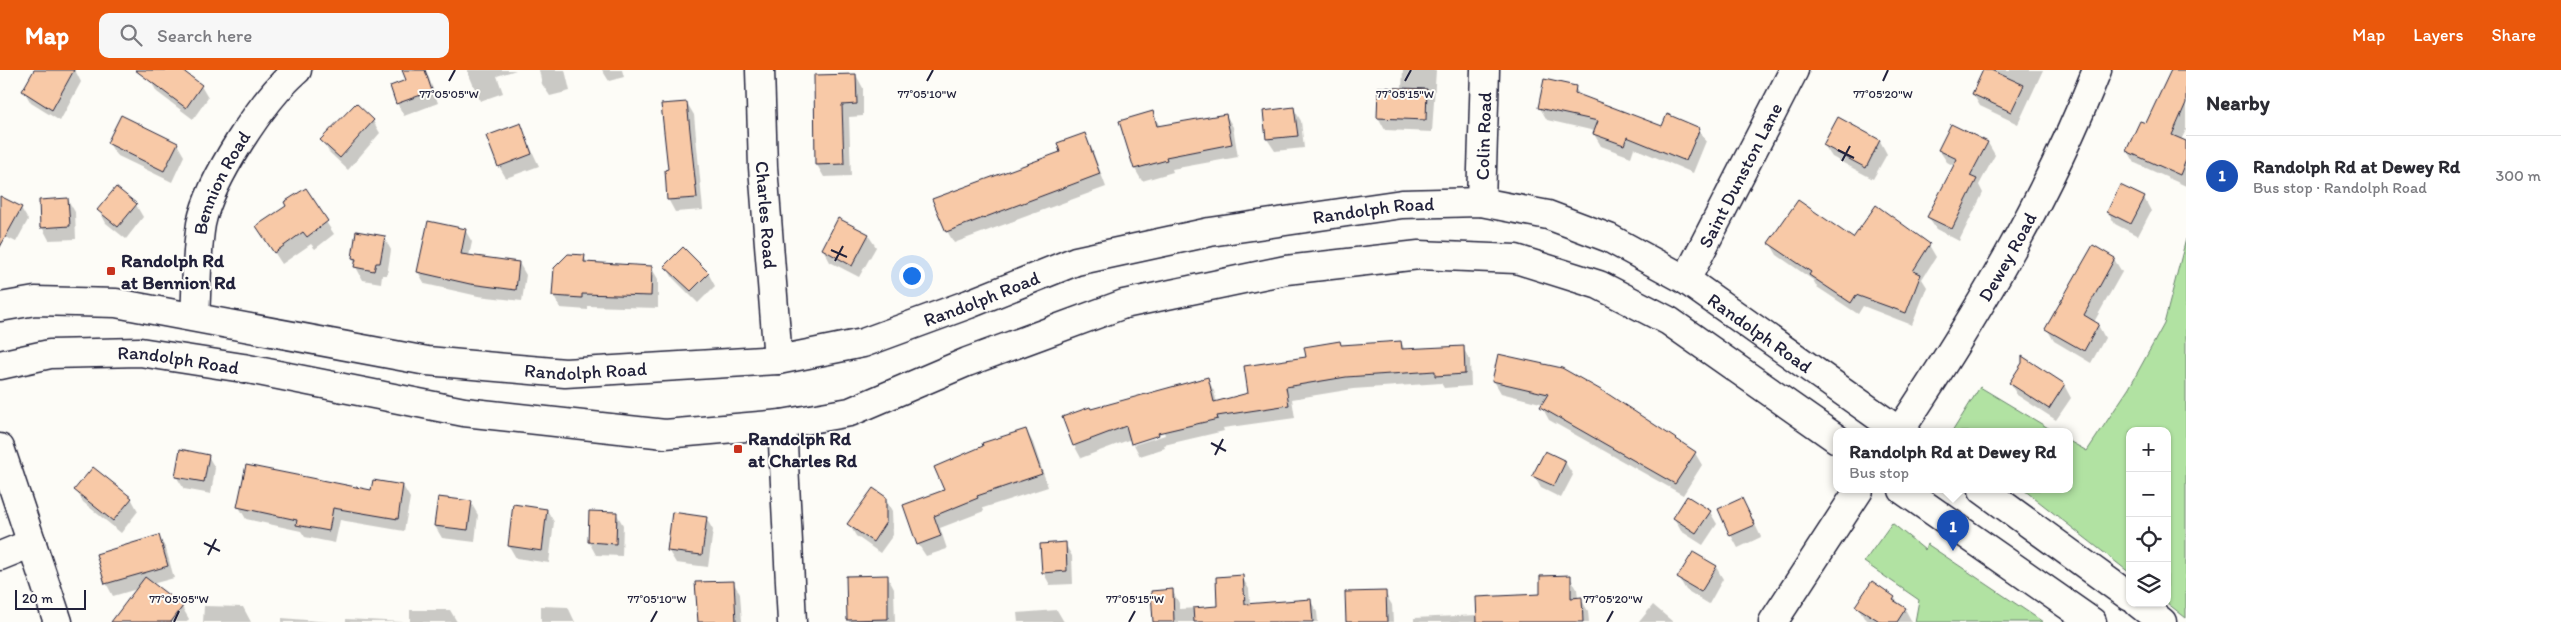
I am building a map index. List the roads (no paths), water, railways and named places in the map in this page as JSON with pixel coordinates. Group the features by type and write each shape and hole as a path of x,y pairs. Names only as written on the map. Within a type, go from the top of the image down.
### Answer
{"main road":[{"name":"Bennion Road","path":"195,316 201,224 215,187 258,113 284,81 297,70"},
{"name":"Charles Road","path":"760,70 763,167 778,360"},
{"name":"Colin Road","path":"1481,202 1485,70"},
{"name":"Saint Dunston Lane","path":"1686,280 1794,70"},
{"name":"Dewey Road","path":"1903,428 1998,274 2073,130 2097,70"},
{"name":"Randolph Road","path":"0,307 34,301 116,303 195,316 427,361 565,373 778,360 863,343 1076,261 1219,230 1402,204 1481,202 1548,215 1609,238 1686,280 1894,428"},
{"name":"Randolph Road","path":"0,366 50,354 140,352 243,368 474,413 665,434 782,424 850,412 967,362 1124,304 1286,270 1419,255 1516,259 1599,285 1669,320 1833,435"},
{"path":"782,424 792,622"},
{"path":"0,448 58,622"},
{"path":"1774,622 1857,493"},
{"path":"1907,493 2092,622"},
{"path":"1987,493 2032,523 2126,594"},
{"path":"0,556 32,544"},
{"path":"2143,607 2162,622"}],"place":[{"name":"Randolph Rd at Bennion Rd","path":"111,271"},
{"name":"Randolph Rd at Charles Rd","path":"738,449"},
{"name":"Randolph Rd at Dewey Rd","path":"1953,551"}]}
